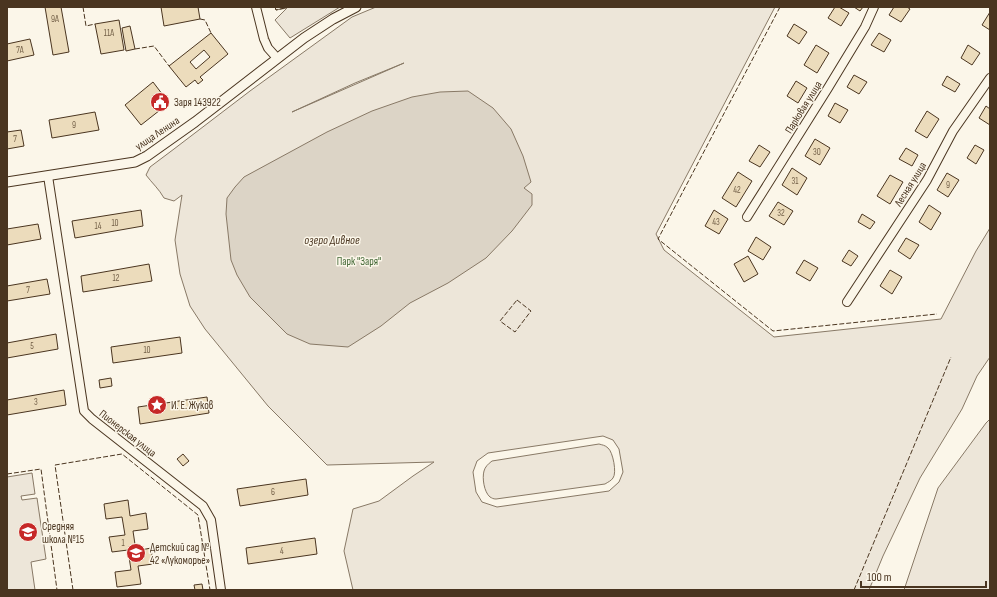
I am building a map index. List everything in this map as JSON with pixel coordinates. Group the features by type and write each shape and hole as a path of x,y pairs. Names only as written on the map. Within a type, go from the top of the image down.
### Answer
{"street":[{"path":"256,7 264,40 268,48 277,58"},
{"name":"улица Ленина","path":"7,182 134,162 147,156 195,122 277,58 321,27 356,7"},
{"name":"Парковая улица","path":"747,217 865,27 874,7"},
{"name":"Лесная улица","path":"847,302 927,180 953,131 990,78"},
{"name":"Пионерская улица","path":"48,176 84,411 92,419 203,506 211,520 221,590"}],"green space":[{"path":"275,7 340,7 290,38 275,20 287,8 276,10"},
{"name":"Парк \"Заря\"","path":"376,7 775,7 656,234 664,250 774,337 941,319 976,251 990,228 990,357 977,376 962,409 920,478 883,556 869,590 353,590 344,551 353,509 379,501 434,462 327,465 268,406 205,329 190,306 180,274 175,240 182,195 174,201 164,198 146,175 150,167 250,91 352,17","holes":["404,63 292,112 355,83","603,436 613,440 619,449 623,472 619,482 609,491 497,507 482,502 476,492 473,472 477,461 488,453"]},
{"path":"990,419 990,590 904,590 938,488"},
{"path":"599,444 606,446 610,450 614,463 615,472 613,478 605,484 496,499 490,497 486,492 483,474 488,464 492,461"},
{"name":"Средняя школа №15","path":"32,473 35,494 21,496 22,500 37,498 46,559 31,562 35,590 7,590 7,477"}],"water":[{"name":"озеро Дивное","path":"468,91 493,108 511,129 523,156 531,182 524,188 532,194 532,205 512,231 486,258 448,283 410,303 381,326 348,347 310,344 287,334 250,297 237,275 231,260 226,214 227,198 235,187 244,177 327,132 372,111 412,97 440,92"}],"building":[{"path":"45,7 61,7 69,52 53,55"},
{"path":"161,7 198,7 200,19 164,26"},
{"path":"835,7 839,7 849,13 841,26 828,18"},
{"path":"854,7 863,7 860,11"},
{"path":"894,7 907,7 910,9 901,22 889,15"},
{"path":"990,12 990,30 982,25"},
{"path":"119,20 124,50 101,54 95,24"},
{"path":"794,24 807,32 799,44 787,36"},
{"path":"130,26 135,49 126,51 122,28"},
{"path":"211,33 228,54 200,77 203,80 198,84 195,80 186,87 169,66","holes":["204,50 210,57 196,69 190,62"]},
{"path":"879,33 891,40 884,52 871,45"},
{"path":"30,39 34,55 7,61 7,44"},
{"path":"816,45 829,53 817,73 804,65"},
{"path":"968,45 980,53 972,65 961,58"},
{"path":"854,75 867,82 859,94 847,87"},
{"path":"947,76 960,84 955,92 942,85"},
{"path":"796,81 807,88 798,103 787,96"},
{"path":"153,82 169,103 141,125 125,105"},
{"path":"835,103 848,110 840,123 828,116"},
{"path":"986,106 990,109 990,125 979,118"},
{"path":"927,111 939,119 927,138 915,131"},
{"path":"95,112 99,130 52,138 49,120"},
{"path":"21,130 24,146 7,149 7,132"},
{"path":"815,139 830,148 820,165 805,156"},
{"path":"759,145 770,152 760,167 749,161"},
{"path":"975,145 984,150 976,164 967,158"},
{"path":"906,148 918,155 912,166 899,159"},
{"path":"792,168 807,178 797,195 782,185"},
{"path":"738,172 752,181 736,207 722,198"},
{"path":"947,173 959,180 948,197 937,190"},
{"path":"890,175 903,182 890,204 877,196"},
{"path":"778,202 793,211 784,225 769,216"},
{"path":"929,205 941,213 931,230 919,222"},
{"path":"141,210 143,226 75,238 72,221"},
{"path":"714,210 728,219 719,234 705,226"},
{"path":"862,214 875,222 870,229 858,222"},
{"path":"38,224 41,239 7,245 7,229"},
{"path":"756,237 771,247 763,260 748,251"},
{"path":"906,238 919,245 910,259 898,251"},
{"path":"849,250 858,256 851,266 842,261"},
{"path":"748,256 758,274 744,282 734,264"},
{"path":"804,260 818,268 810,281 796,273"},
{"path":"149,264 152,281 83,292 81,276"},
{"path":"890,270 902,277 892,294 880,286"},
{"path":"47,279 50,294 7,301 7,286"},
{"path":"56,334 58,349 7,358 7,343"},
{"path":"180,337 182,353 113,363 111,347"},
{"path":"111,378 112,386 100,388 99,380"},
{"path":"64,390 66,405 7,415 7,400"},
{"path":"207,397 209,413 140,424 138,407"},
{"path":"183,454 189,461 183,466 177,459"},
{"path":"306,479 308,495 240,506 237,489"},
{"path":"128,500 130,516 146,513 148,529 133,531 136,551 151,548 153,564 138,566 141,584 117,587 115,572 131,570 128,550 112,552 109,537 125,535 122,517 106,519 104,504"},
{"path":"315,538 317,554 248,564 246,548"},
{"path":"202,584 203,590 195,590 194,585"}],"fence":[{"path":"83,7 86,26 95,24"},
{"path":"275,7 276,10 289,7"},
{"path":"780,7 658,239 773,331 937,314"},
{"path":"200,19 205,20 211,33"},
{"path":"135,49 154,46 169,66"},
{"path":"517,300 531,311 515,332 500,321 517,300"},
{"path":"854,590 951,357"},
{"path":"73,590 55,465 122,454 198,515 210,590"},
{"path":"7,474 41,469 57,590"}],"place":[{"name":"Заря 143922","path":"160,102"},
{"name":"И. Е. Жуков","path":"157,405"},
{"name":"Средняя школа №15","path":"28,532"},
{"name":"Детский сад № 42 «Лукоморье»","path":"136,553"}]}
